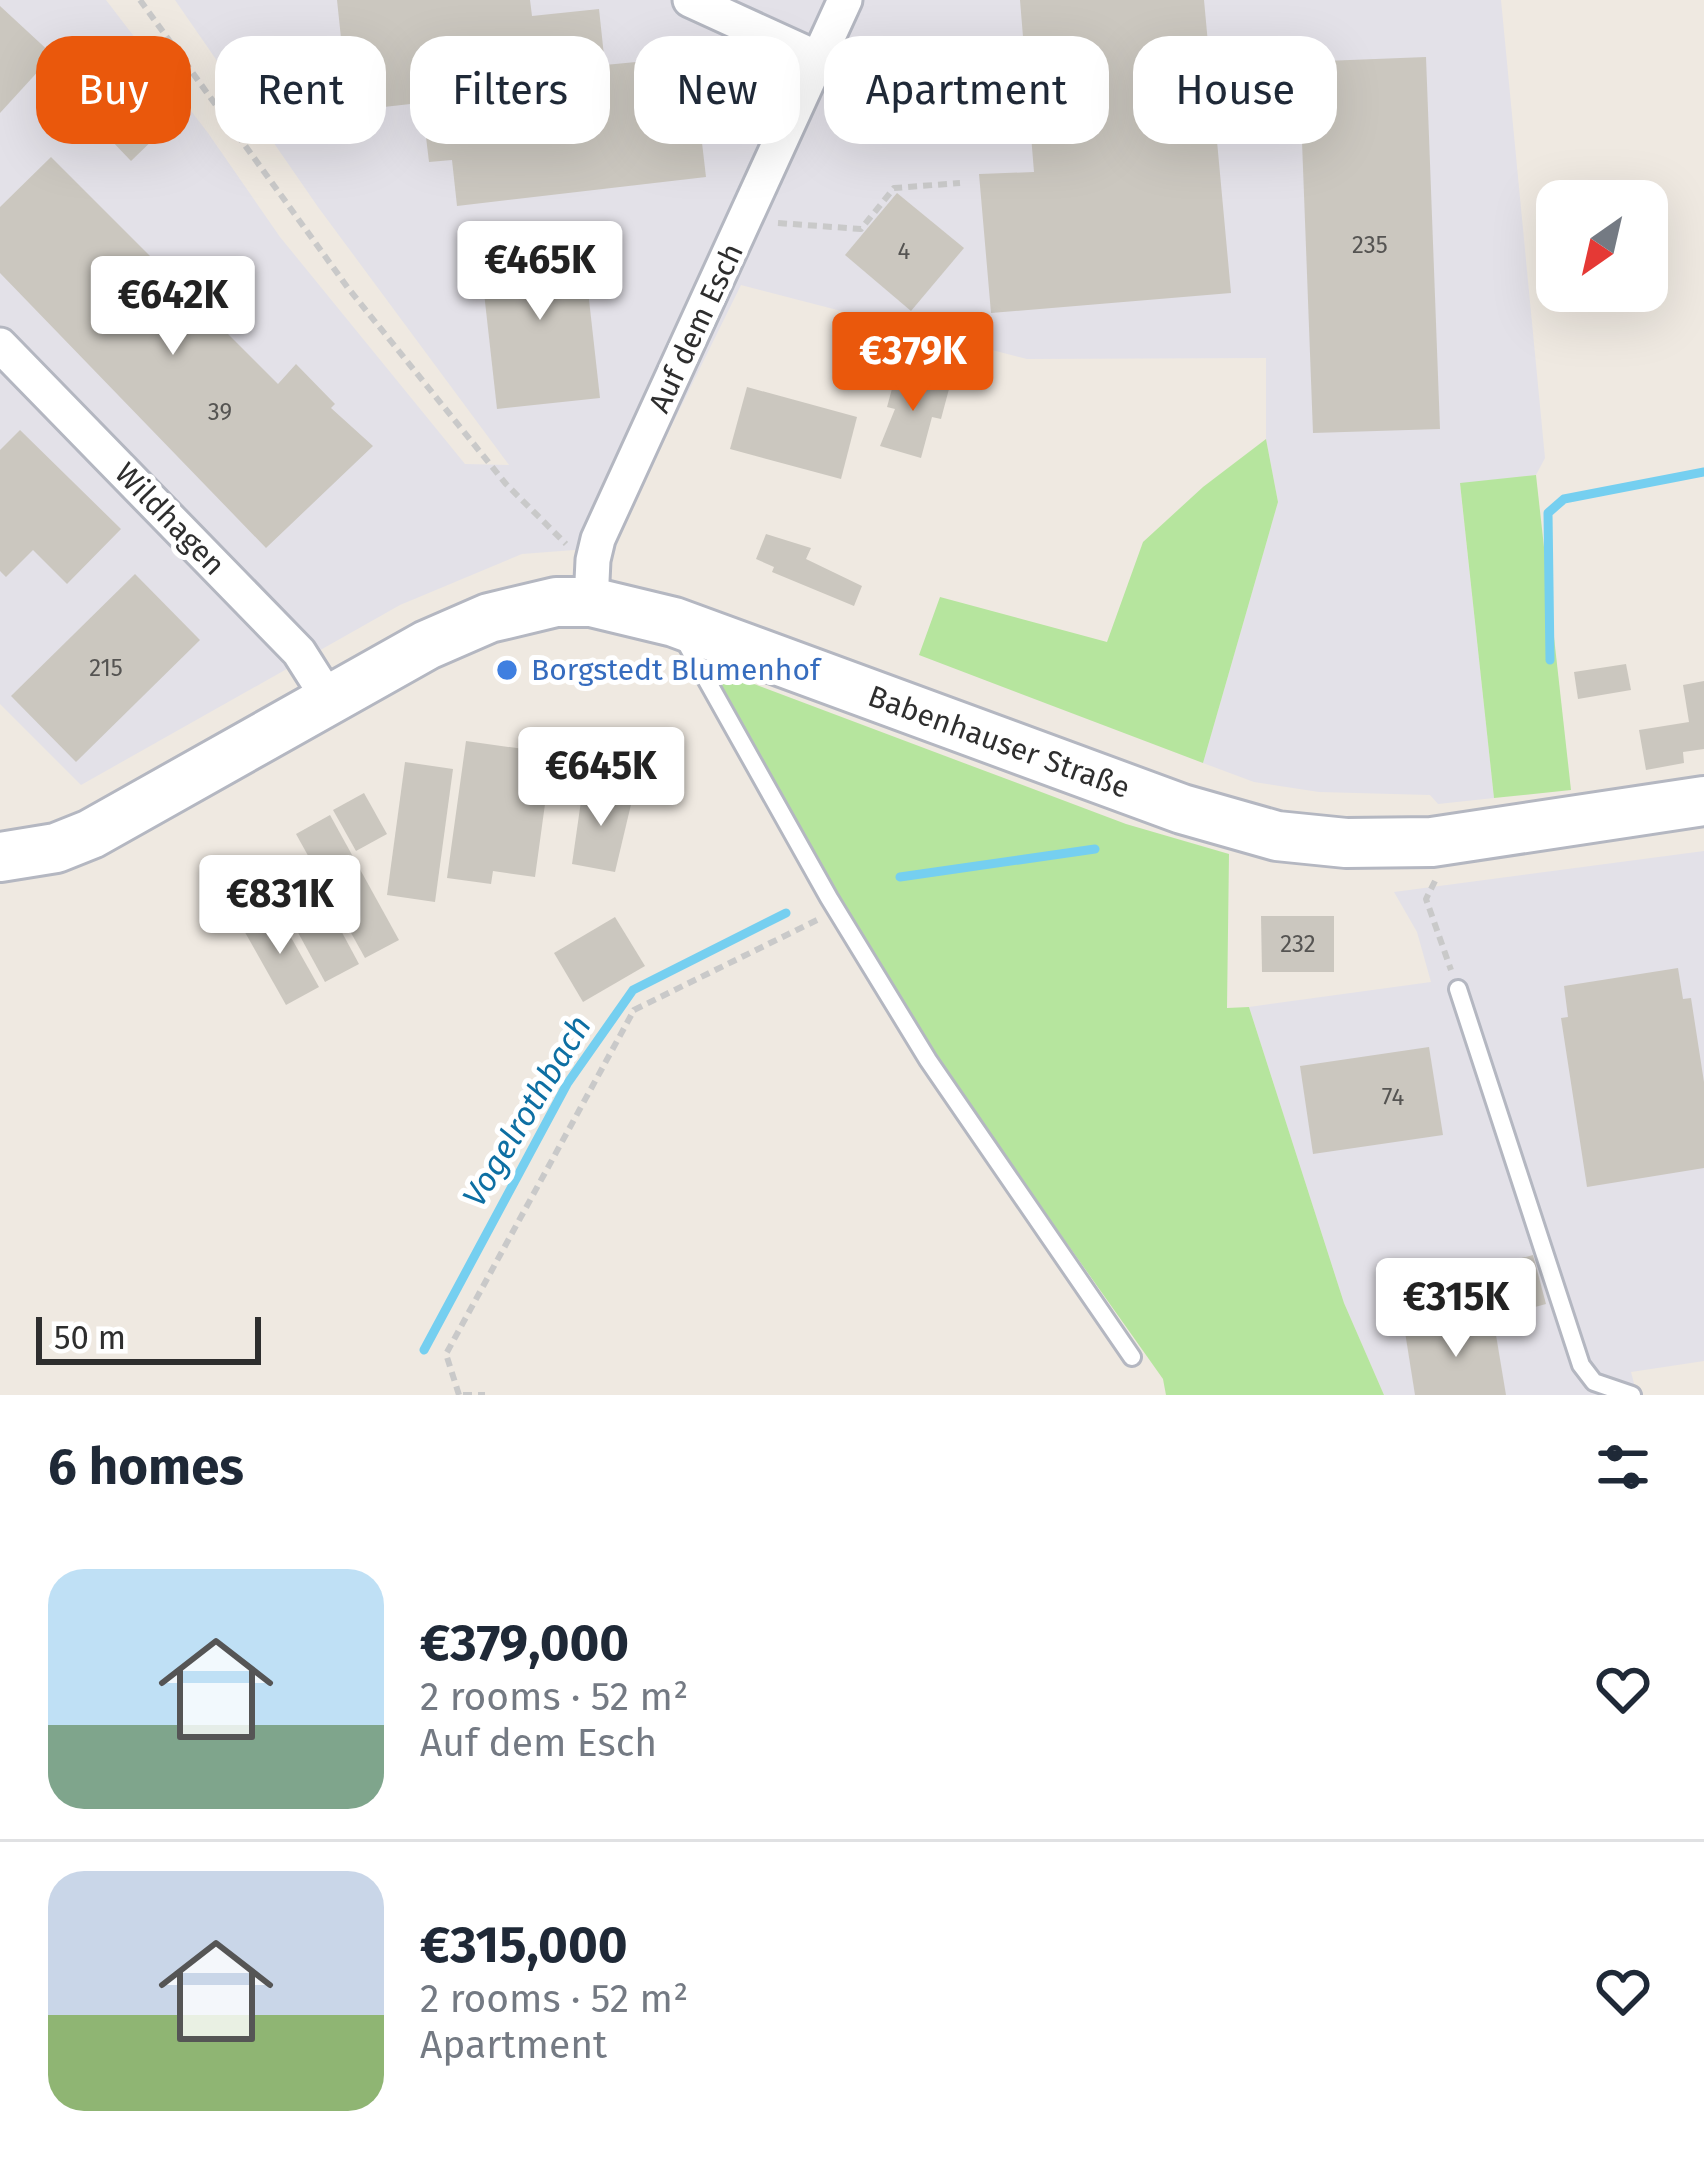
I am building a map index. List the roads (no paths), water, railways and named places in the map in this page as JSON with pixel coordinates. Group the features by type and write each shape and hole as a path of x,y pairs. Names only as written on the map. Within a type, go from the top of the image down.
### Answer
{"main road":[{"name":"Babenhauser Straße","path":"0,857 56,848 92,834 427,645 489,618 556,602 592,581 674,622 1182,809 1277,836 1346,843 1432,842 1704,801"}],"street":[{"path":"690,0 818,58"},
{"name":"Auf dem Esch","path":"592,581 598,539 844,0"},
{"name":"Wildhagen","path":"0,345 299,652 330,701"}],"lane":[{"path":"674,622 928,1060 1132,1357"},
{"path":"1458,989 1581,1365 1594,1382 1632,1395"}],"waterway":[{"name":"Vogelrothbach","path":"1550,660 1548,513 1564,499 1704,472"},
{"name":"Vogelrothbach","path":"900,877 1095,849"},
{"name":"Vogelrothbach","path":"424,1350 567,1084 633,990 786,913"}],"place":[{"name":"Borgstedt Blumenhof","path":"507,670"}]}
